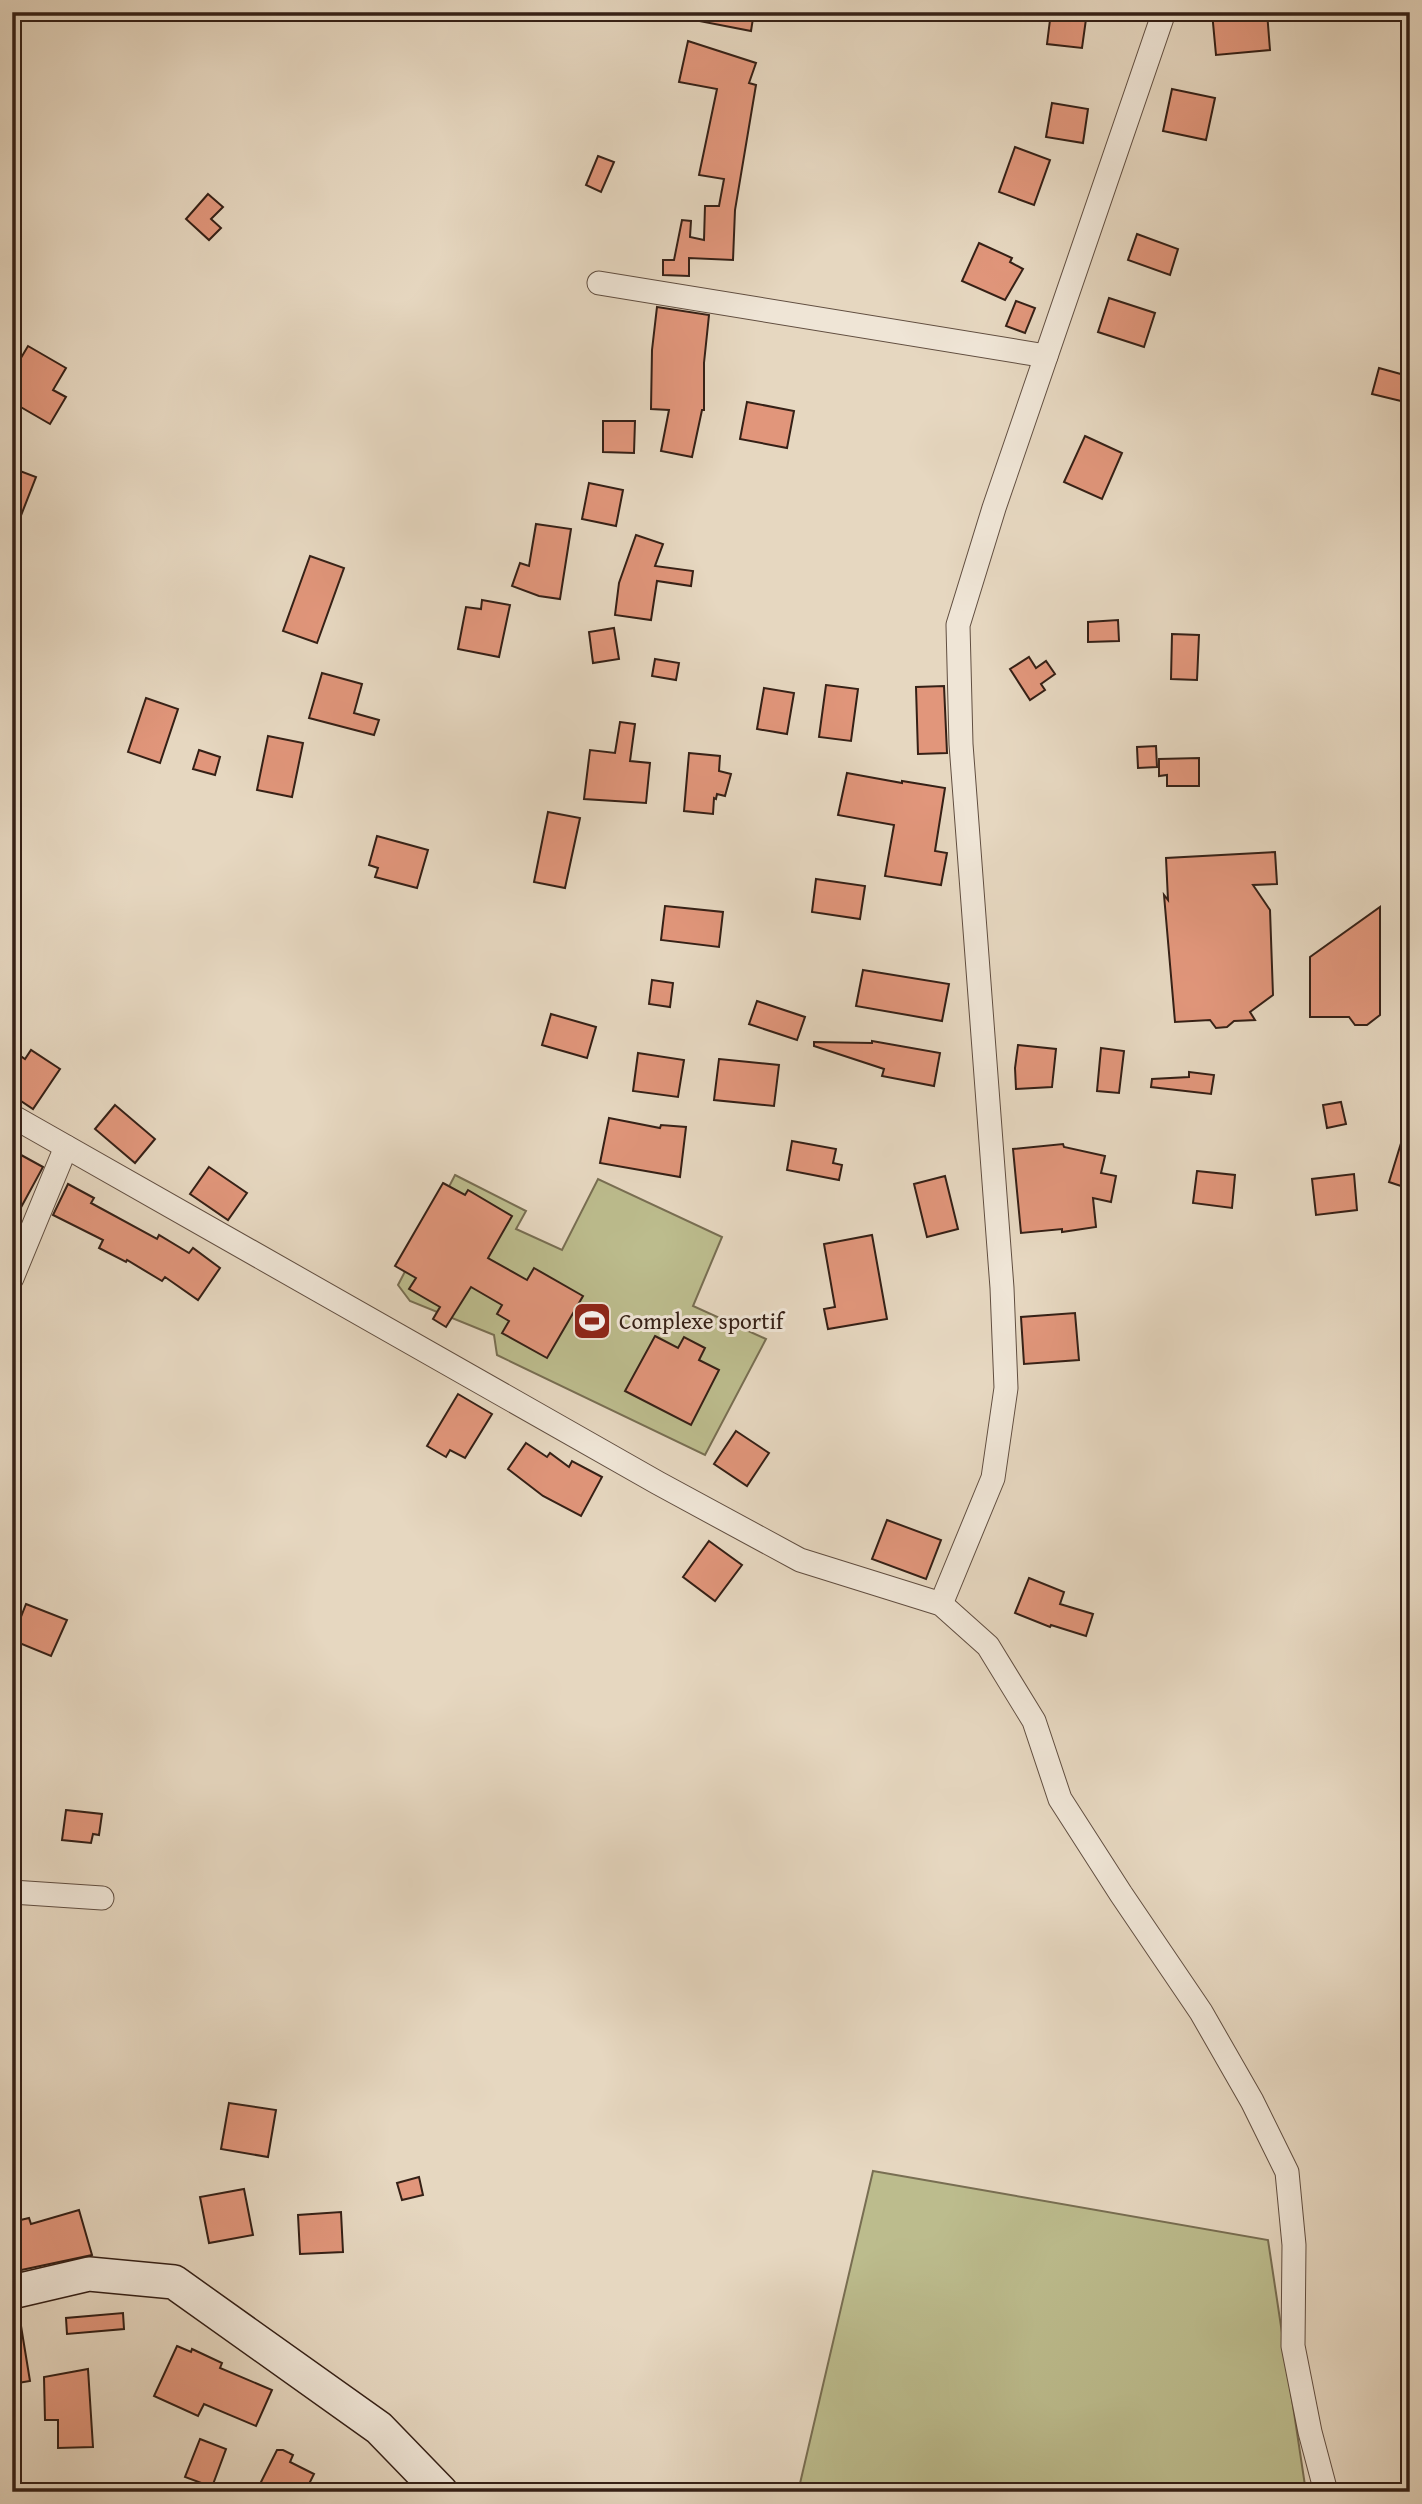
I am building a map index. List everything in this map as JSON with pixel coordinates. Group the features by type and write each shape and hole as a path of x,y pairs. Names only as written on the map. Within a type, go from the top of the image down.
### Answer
{"street":[{"path":"942,1604 993,1478 1006,1388 1002,1288 961,744 958,625 994,508 1164,12"},
{"path":"599,283 1046,356"},
{"path":"12,1116 658,1483 800,1560 942,1604 988,1646 1034,1721 1060,1799 1201,2012 1252,2101 1287,2172 1294,2245 1293,2346 1310,2432 1326,2492"},
{"path":"12,1278 66,1147"},
{"path":"12,1892 102,1898"},
{"path":"12,2292 89,2274 174,2282 379,2428 441,2492"}],"green space":[{"name":"Complexe sportif","path":"455,1175 526,1211 516,1229 562,1250 598,1179 722,1237 693,1306 766,1339 705,1455 497,1355 494,1335 410,1301 398,1285"},
{"path":"873,2171 1268,2240 1306,2492 798,2492"}],"building":[{"path":"694,12 754,12 751,31 694,20"},
{"path":"1051,12 1087,12 1082,48 1047,44"},
{"path":"1212,12 1267,12 1270,50 1216,55"},
{"path":"688,41 756,63 749,83 756,85 735,210 733,260 689,258 689,276 663,275 663,260 674,260 682,220 691,221 690,237 704,240 705,206 719,206 724,179 699,175 717,89 679,82"},
{"path":"1172,89 1215,98 1206,140 1163,131"},
{"path":"1052,103 1088,109 1083,143 1046,137"},
{"path":"1015,147 1050,160 1034,205 999,192"},
{"path":"598,156 614,162 601,192 586,185"},
{"path":"208,194 223,207 211,219 221,228 209,240 186,219"},
{"path":"1137,234 1178,249 1170,275 1128,260"},
{"path":"979,243 1012,258 1010,262 1023,269 1005,300 962,281"},
{"path":"1109,298 1155,313 1144,347 1098,332"},
{"path":"1016,301 1035,308 1025,333 1006,326"},
{"path":"657,307 709,315 704,363 704,410 692,457 661,451 669,410 651,409 652,350"},
{"path":"28,346 66,368 53,390 66,397 50,424 12,402 12,373"},
{"path":"1379,368 1408,376 1401,401 1372,394"},
{"path":"747,402 794,411 787,448 740,439"},
{"path":"603,421 635,421 634,453 603,452"},
{"path":"1085,436 1122,453 1102,499 1064,482"},
{"path":"12,468 36,477 13,536 12,536"},
{"path":"589,483 623,490 616,526 582,519"},
{"path":"536,524 571,529 560,599 539,596 512,586 520,563 529,566"},
{"path":"636,535 663,544 655,566 693,571 691,586 657,581 651,620 615,615 619,583"},
{"path":"310,556 344,568 317,643 283,631"},
{"path":"482,600 510,605 499,657 458,649 466,607 481,609"},
{"path":"1118,620 1119,641 1088,642 1088,622"},
{"path":"614,628 619,659 593,663 589,632"},
{"path":"1172,634 1199,635 1197,680 1171,679"},
{"path":"1029,657 1036,668 1046,661 1055,674 1041,684 1045,690 1030,700 1010,669"},
{"path":"655,659 679,663 676,680 652,676"},
{"path":"322,673 362,684 354,713 379,720 374,735 309,718"},
{"path":"826,685 858,689 851,741 819,737"},
{"path":"944,686 947,753 918,754 916,687"},
{"path":"764,688 794,693 787,734 757,729"},
{"path":"146,698 178,709 160,763 128,752"},
{"path":"620,722 635,724 630,761 650,763 646,803 584,799 590,750 615,753"},
{"path":"268,736 303,743 292,797 257,790"},
{"path":"1156,746 1157,767 1138,768 1137,747"},
{"path":"199,750 220,757 215,775 193,769"},
{"path":"689,753 720,756 719,771 731,774 725,796 717,794 716,799 714,798 713,814 684,811"},
{"path":"1199,758 1199,786 1167,786 1167,775 1159,776 1159,759"},
{"path":"847,773 945,788 935,851 947,853 941,885 885,876 894,825 838,815"},
{"path":"548,812 580,818 565,888 534,882"},
{"path":"377,836 428,850 417,888 375,877 378,868 369,865"},
{"path":"1275,852 1277,884 1253,885 1270,910 1273,995 1250,1012 1255,1020 1234,1021 1227,1027 1216,1028 1210,1020 1175,1022 1164,895 1168,900 1166,858"},
{"path":"816,879 865,886 860,919 812,912"},
{"path":"665,906 723,912 719,947 661,940"},
{"path":"1380,907 1380,1015 1367,1025 1355,1025 1349,1017 1310,1017 1310,957"},
{"path":"863,970 949,984 942,1021 856,1006"},
{"path":"652,980 673,983 670,1007 649,1004"},
{"path":"757,1001 805,1017 797,1040 749,1024"},
{"path":"551,1014 596,1027 587,1058 542,1045"},
{"path":"872,1041 940,1053 934,1086 882,1076 884,1069 814,1046 814,1042"},
{"path":"1018,1045 1056,1049 1052,1087 1016,1089"},
{"path":"1101,1048 1124,1051 1119,1093 1097,1091"},
{"path":"12,1050 25,1059 31,1050 60,1069 33,1109 12,1095"},
{"path":"638,1053 684,1060 678,1097 633,1091"},
{"path":"719,1059 779,1065 774,1106 714,1100"},
{"path":"1189,1072 1214,1075 1211,1094 1151,1087 1152,1079 1189,1077"},
{"path":"1341,1102 1346,1124 1327,1128 1323,1105"},
{"path":"115,1105 155,1139 135,1163 95,1129"},
{"path":"609,1118 660,1128 661,1125 686,1127 680,1177 600,1163"},
{"path":"1406,1127 1410,1128 1410,1179 1407,1188 1389,1182"},
{"path":"792,1141 836,1149 833,1163 842,1165 839,1180 787,1170"},
{"path":"1063,1144 1064,1147 1105,1156 1101,1173 1116,1176 1111,1202 1093,1198 1096,1227 1062,1232 1062,1229 1021,1233 1013,1149"},
{"path":"12,1150 43,1167 12,1224"},
{"path":"209,1167 247,1193 228,1220 190,1194"},
{"path":"1197,1171 1235,1175 1232,1208 1193,1203"},
{"path":"1354,1174 1357,1210 1316,1215 1312,1179"},
{"path":"945,1176 958,1229 927,1237 914,1184"},
{"path":"443,1183 465,1195 468,1190 512,1216 488,1258 527,1280 534,1268 583,1296 547,1358 502,1333 509,1321 497,1314 502,1305 471,1287 446,1327 433,1319 440,1307 409,1289 416,1278 395,1266"},
{"path":"68,1184 94,1198 91,1203 157,1239 159,1235 189,1253 193,1248 220,1268 198,1300 165,1277 162,1281 127,1260 126,1262 99,1248 103,1240 53,1215"},
{"path":"872,1235 887,1319 828,1329 824,1309 835,1307 824,1244"},
{"path":"1075,1313 1079,1360 1024,1364 1021,1317"},
{"path":"655,1336 678,1348 684,1337 705,1348 699,1360 719,1370 691,1425 625,1391"},
{"path":"458,1394 492,1414 465,1458 450,1450 446,1457 427,1446"},
{"path":"736,1431 769,1453 747,1486 714,1464"},
{"path":"526,1443 547,1457 550,1453 569,1467 572,1461 602,1477 581,1516 543,1496 508,1469"},
{"path":"887,1520 941,1540 926,1579 872,1559"},
{"path":"709,1541 742,1565 715,1601 683,1577"},
{"path":"1029,1578 1064,1592 1060,1604 1093,1614 1086,1636 1051,1625 1050,1627 1015,1613"},
{"path":"26,1604 67,1620 51,1656 12,1640"},
{"path":"66,1810 102,1814 99,1835 93,1834 91,1843 62,1840"},
{"path":"229,2103 276,2110 268,2157 221,2149"},
{"path":"419,2177 423,2195 402,2200 397,2183"},
{"path":"244,2189 253,2235 209,2243 200,2197"},
{"path":"79,2210 92,2255 12,2272 12,2222 29,2218 31,2224"},
{"path":"341,2212 343,2252 300,2254 298,2215"},
{"path":"123,2313 124,2329 67,2334 66,2318"},
{"path":"21,2326 30,2381 12,2384 12,2327"},
{"path":"177,2346 191,2352 192,2349 222,2363 220,2368 272,2390 256,2426 204,2404 198,2416 154,2396"},
{"path":"88,2369 93,2447 58,2448 58,2420 45,2420 44,2377"},
{"path":"200,2439 226,2449 212,2487 185,2477"},
{"path":"277,2450 293,2455 290,2462 314,2474 305,2492 256,2492"}],"place":[{"name":"Complexe sportif","path":"592,1321"}]}
